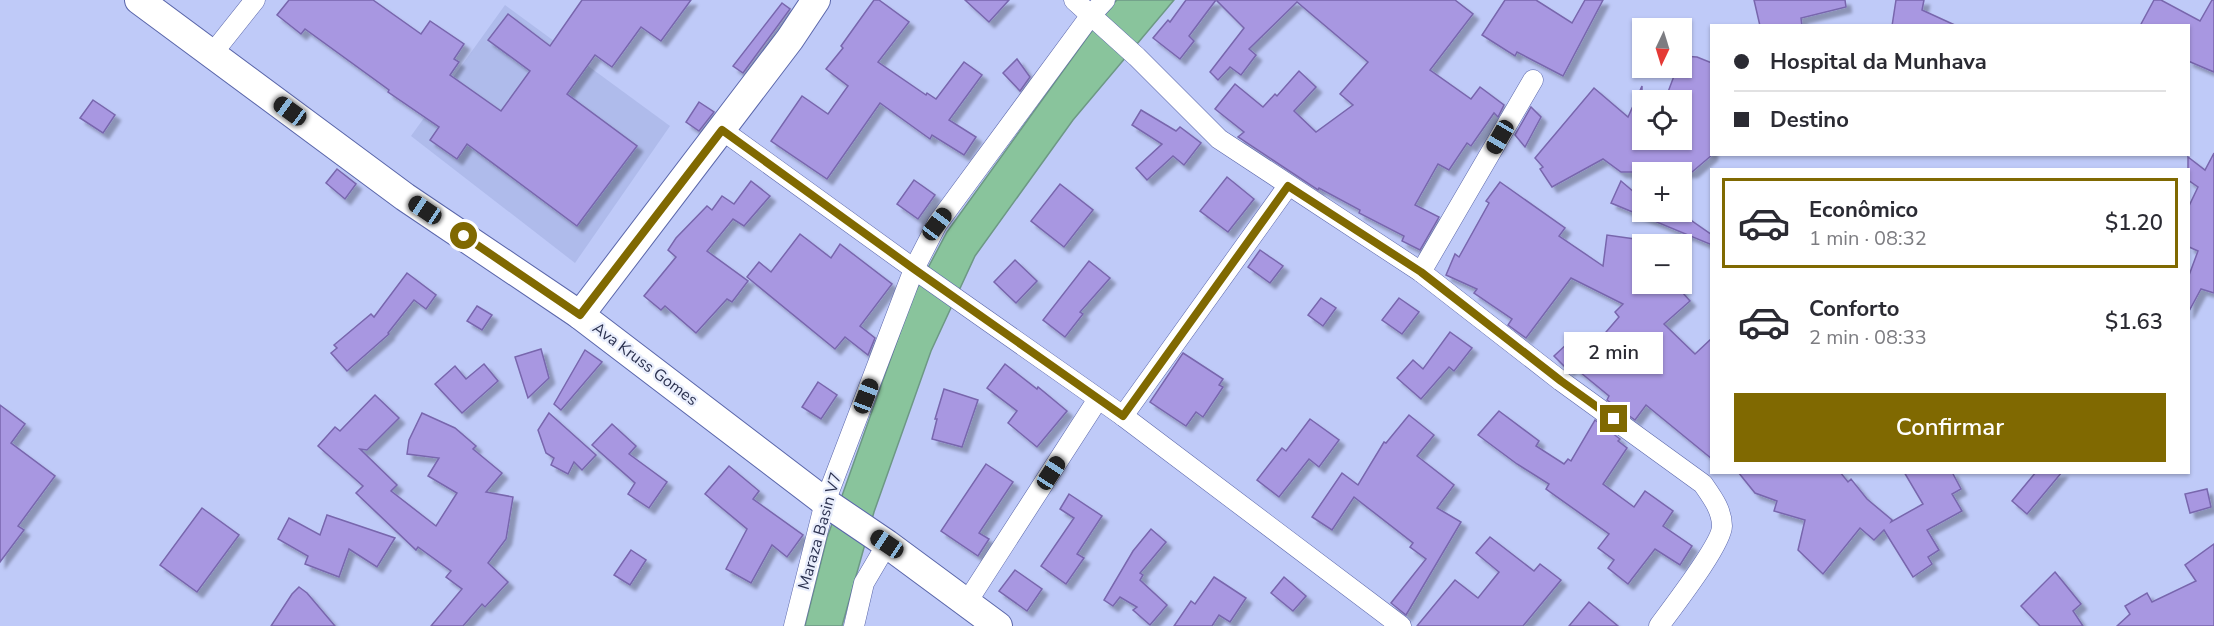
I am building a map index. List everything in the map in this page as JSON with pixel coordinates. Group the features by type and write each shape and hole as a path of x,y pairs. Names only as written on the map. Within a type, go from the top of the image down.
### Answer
{"street":[{"name":"Ava Kruss Gomes","path":"139,0 405,196 580,315 825,502 887,544 998,626"},
{"path":"212,54 255,0"},
{"path":"580,315 722,130 816,0"},
{"path":"1074,0 1137,57 1219,139 1421,272 1561,381 1703,484 1717,505 1722,528 1712,551 1659,626"},
{"name":"Maraza Basin V7","path":"794,626 825,502 914,269 937,224 1091,15 1105,0"},
{"path":"1421,272 1533,80"},
{"path":"722,130 1123,416 1401,626"},
{"path":"1123,416 1288,186"},
{"path":"967,602 1098,399"},
{"path":"854,626 864,583 887,544"}],"shaded area":[{"path":"1117,0 1174,0 1073,120 975,256 931,351 874,512 842,626 805,626 827,538 913,296 947,232 1107,10"},
{"path":"505,5 670,126 575,263 411,136"}],"building":[{"path":"289,0 373,0 421,34 430,21 464,44 454,59 459,62 450,75 501,111 530,71 488,40 508,14 550,46 582,0 691,0 661,41 641,27 612,67 595,55 567,94 637,146 577,226 467,144 457,159 430,140 439,127 388,92 389,90 305,29 301,34 277,15"},
{"path":"874,0 879,0 909,22 878,62 926,95 927,93 936,99 964,62 982,75 949,120 976,137 964,155 932,135 930,139 880,103 827,179 771,141 802,96 828,114 848,86 826,69 843,48 841,46"},
{"path":"965,0 1009,0 989,22"},
{"path":"1186,0 1216,0 1189,36 1194,41 1180,59 1153,38 1168,20 1170,22"},
{"path":"1216,0 1455,0 1473,14 1430,70 1471,99 1480,87 1504,105 1498,117 1494,113 1471,146 1467,143 1449,170 1438,164 1415,205 1439,217 1420,250 1402,241 1404,236 1359,213 1360,210 1319,188 1318,190 1238,137 1244,132 1215,109 1235,84 1263,107 1275,94 1277,96 1299,71 1316,87 1294,111 1316,132 1353,105 1340,94 1368,62 1297,2 1249,49 1256,55 1241,75 1230,67 1218,80 1210,72 1244,28"},
{"path":"1505,0 1536,0 1572,23 1585,0 1603,0 1563,76 1517,52 1515,56 1482,35"},
{"path":"1754,0 1845,0 1846,7 1801,18 1802,24 1760,24"},
{"path":"1896,0 1924,0 1922,10 1953,24 1892,24"},
{"path":"2154,0 2161,0 2200,21 2214,0 2214,72 2190,62 2190,24 2141,24"},
{"path":"782,3 790,9 743,73 733,66"},
{"path":"1692,57 1710,62 1711,156 1692,172 1692,162 1632,162 1632,172 1621,172 1603,159 1552,187 1540,169 1543,167 1535,158 1594,88 1628,117 1632,108 1632,150 1692,150 1692,90 1669,90 1673,78 1692,78"},
{"path":"1017,59 1030,77 1020,91 1003,73"},
{"path":"93,100 115,115 103,133 80,118"},
{"path":"699,102 714,112 699,131 686,122"},
{"path":"1531,107 1541,117 1525,147 1515,135"},
{"path":"1141,110 1176,131 1180,127 1201,143 1184,165 1173,156 1147,180 1136,168 1162,144 1132,125"},
{"path":"2214,153 2214,293 2201,289 2190,309 2190,273 2198,251 2190,247 2190,204 2198,187 2190,181 2188,157 2205,170"},
{"path":"337,169 356,184 345,199 326,183"},
{"path":"1227,177 1254,199 1228,232 1200,211"},
{"path":"914,180 935,195 918,219 897,204"},
{"path":"751,181 770,196 744,226 733,219 707,251 748,281 732,302 727,299 696,333 665,306 661,310 644,296 676,257 668,250 676,238 707,206 712,210 722,196 734,204"},
{"path":"1621,181 1632,190 1632,212 1611,203"},
{"path":"1500,182 1565,228 1559,236 1603,266 1607,235 1632,239 1632,294 1684,294 1690,301 1664,324 1695,354 1710,340 1710,457 1646,405 1635,420 1607,400 1609,396 1575,368 1619,317 1615,312 1623,304 1571,278 1526,338 1508,325 1512,319 1474,293 1477,289 1446,275 1455,254 1459,257 1489,203 1486,201"},
{"path":"1060,184 1093,210 1064,247 1031,221"},
{"path":"1692,221 1710,234 1710,244 1692,237 1692,234 1686,234 1657,222"},
{"path":"800,234 831,258 840,244 892,284 860,326 875,338 868,355 845,337 835,349 747,277 759,262 771,272"},
{"path":"1260,250 1283,266 1270,283 1248,267"},
{"path":"1015,260 1037,281 1016,303 994,282"},
{"path":"1089,261 1110,278 1080,312 1083,314 1065,337 1043,320"},
{"path":"407,273 436,295 426,309 414,300 389,334 347,371 331,353 337,348 334,345 371,314 374,317"},
{"path":"1321,298 1336,308 1323,326 1308,315"},
{"path":"1399,298 1419,312 1402,334 1382,320"},
{"path":"477,306 492,315 482,330 467,321"},
{"path":"1450,332 1472,348 1454,371 1449,367 1421,399 1397,378 1413,360 1423,369"},
{"path":"1569,342 1583,356 1568,370 1554,356"},
{"path":"541,349 549,378 528,398 515,357"},
{"path":"585,350 602,362 561,410 554,404"},
{"path":"1183,353 1223,379 1219,385 1223,387 1203,417 1196,412 1186,426 1150,402"},
{"path":"484,364 498,381 462,413 435,384 455,366 466,379"},
{"path":"1005,364 1067,411 1037,447 1008,423 1017,411 987,388"},
{"path":"818,382 837,395 821,419 802,407"},
{"path":"944,389 978,400 962,447 932,439"},
{"path":"375,395 399,418 367,450 360,449 397,485 391,491 436,526 457,493 428,476 439,458 407,454 409,440 422,413 455,428 476,446 473,449 502,473 486,492 513,497 506,539 488,563 508,582 485,607 482,604 463,626 431,626 462,589 446,577 451,571 418,547 416,550 356,493 363,486 318,446 335,427 340,431"},
{"path":"0,405 25,424 11,443 55,476 18,526 24,530 0,562"},
{"path":"1499,411 1539,441 1536,446 1564,464 1568,459 1571,461 1595,420 1620,439 1618,441 1627,448 1603,484 1634,507 1645,491 1673,511 1663,526 1692,546 1680,565 1655,549 1628,584 1608,568 1614,560 1598,548 1609,534 1546,489 1549,484 1478,435"},
{"path":"549,413 596,455 582,470 574,462 568,474 551,465 554,458 546,453 538,430"},
{"path":"1409,415 1434,435 1417,456 1454,485 1437,508 1461,522 1406,615 1391,603 1426,559 1410,547 1413,543 1354,497 1332,530 1312,517 1342,473 1358,485 1384,442 1386,443"},
{"path":"1310,419 1339,440 1319,467 1309,459 1279,497 1257,480 1282,448 1286,451"},
{"path":"612,424 636,446 629,454 667,482 649,508 628,494 635,483 592,445"},
{"path":"986,464 1013,482 979,533 989,539 978,556 941,531"},
{"path":"729,466 759,491 753,499 803,535 787,557 772,545 751,583 726,569 747,529 705,494"},
{"path":"1740,474 1842,474 1848,482 1851,479 1867,499 1892,520 1891,522 1923,504 1905,474 1953,474 1961,489 1952,494 1962,511 1927,530 1939,550 1928,557 1932,564 1913,577 1884,530 1874,540 1860,528 1823,574 1798,550 1805,520 1774,511 1777,501 1755,493"},
{"path":"2034,474 2060,474 2027,514 2012,501"},
{"path":"2207,489 2211,507 2190,513 2185,494"},
{"path":"1069,494 1102,516 1077,554 1084,558 1066,584 1041,566 1074,518 1060,509"},
{"path":"202,508 239,535 197,592 160,565"},
{"path":"327,515 395,538 377,567 349,549 339,577 305,564 308,556 278,539 289,518 320,535"},
{"path":"1151,529 1166,542 1140,573 1143,575 1140,580 1167,605 1150,625 1133,610 1137,607 1120,597 1113,606 1104,600 1133,551"},
{"path":"1490,537 1534,571 1540,564 1561,580 1523,626 1417,626 1455,580 1478,598 1499,572 1476,553"},
{"path":"2214,544 2214,626 2117,626 2130,614 2125,606 2147,593 2152,602 2196,581 2185,565"},
{"path":"631,550 646,560 630,585 614,575"},
{"path":"1015,570 1042,589 1027,611 999,591"},
{"path":"2055,572 2081,604 2073,611 2083,626 2040,626 2021,606"},
{"path":"1214,577 1246,598 1230,622 1219,615 1212,626 1174,626 1191,601 1195,604"},
{"path":"1284,577 1306,596 1293,611 1271,593"},
{"path":"299,587 307,593 335,626 271,626"},
{"path":"1589,602 1618,626 1569,626"}],"route":[{"path":"464,236 580,315 722,130 1123,416 1288,186 1421,272 1561,381 1614,419"}]}
